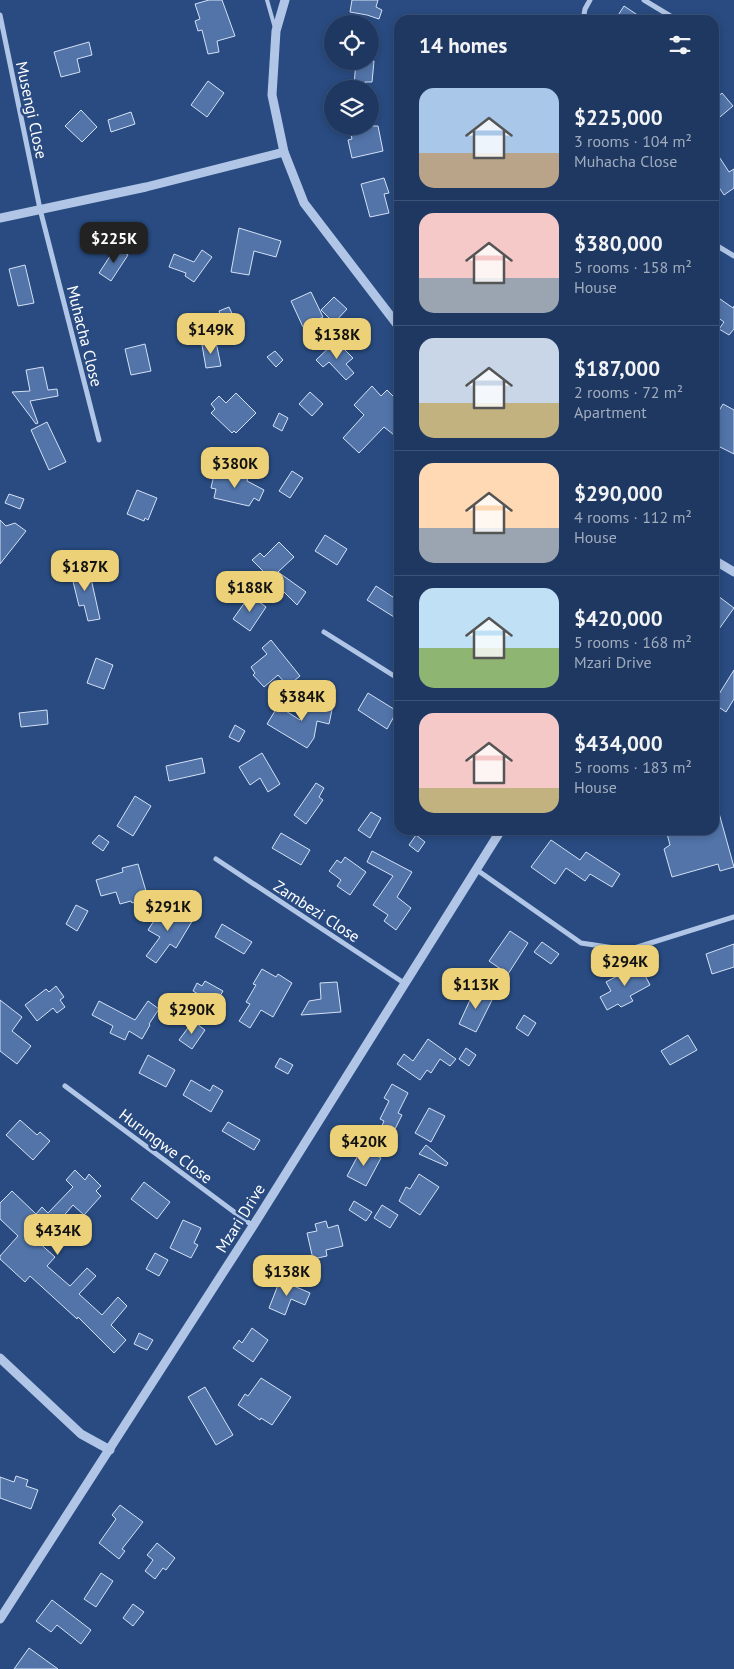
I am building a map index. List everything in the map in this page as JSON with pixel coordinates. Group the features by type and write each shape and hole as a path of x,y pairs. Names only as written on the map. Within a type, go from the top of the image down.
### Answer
{"street":[{"path":"285,0 276,31 272,95 284,152 304,203 394,319"},
{"path":"584,15 590,0"},
{"path":"644,0 669,15"},
{"name":"Musengi Close","path":"0,15 40,209"},
{"path":"0,218 146,187 284,152"},
{"name":"Muhacha Close","path":"40,209 99,440"},
{"path":"719,247 734,256"},
{"path":"719,563 734,572"},
{"path":"324,632 394,676"},
{"name":"Mzari Drive","path":"0,1619 253,1226 498,835"},
{"name":"Zambezi Close","path":"216,860 404,983"},
{"path":"477,870 582,943 628,950 734,916"},
{"name":"Hurungwe Close","path":"65,1086 253,1226"},
{"path":"0,1358 80,1434 110,1450"}],"lane":[{"path":"267,0 276,31"}],"building":[{"path":"209,0 222,0 235,36 217,41 219,52 208,54 202,30 198,31 195,21 200,19 195,4"},
{"path":"352,0 378,0 376,7 382,10 379,19 379,15 350,12"},
{"path":"624,6 638,15 618,15"},
{"path":"89,42 92,55 77,59 80,72 61,77 54,52"},
{"path":"355,70 373,70 372,80 354,80"},
{"path":"208,81 224,93 207,117 191,105"},
{"path":"722,93 733,106 719,118 719,96"},
{"path":"81,110 97,127 82,142 65,126"},
{"path":"131,112 135,124 111,132 108,120"},
{"path":"379,131 383,151 352,158 348,140 352,139 351,135 379,135"},
{"path":"719,157 729,172 734,169 734,188 724,195 719,188"},
{"path":"384,178 389,193 384,194 389,213 370,217 361,184"},
{"path":"239,228 281,241 276,257 254,251 249,275 231,272"},
{"path":"116,247 128,255 111,281 99,273"},
{"path":"202,250 212,257 194,282 185,276 186,273 169,267 174,254 194,262"},
{"path":"25,265 34,303 18,306 9,269"},
{"path":"311,292 323,317 303,327 291,301"},
{"path":"334,297 347,309 334,323 321,310"},
{"path":"720,299 733,308 734,306 734,329 729,335 719,329 724,322 719,318"},
{"path":"229,307 236,322 225,327 219,311"},
{"path":"336,341 353,358 346,364 354,373 346,380 329,362 323,367 316,360"},
{"path":"216,342 221,366 206,368 202,345"},
{"path":"145,344 151,371 131,375 125,349"},
{"path":"275,351 283,360 276,367 267,357"},
{"path":"43,367 48,390 57,389 58,396 30,401 38,423 36,424 12,392 30,391 26,370"},
{"path":"372,386 381,396 387,390 394,397 394,435 384,427 359,453 343,438 364,415 354,405"},
{"path":"310,392 323,404 312,416 299,404"},
{"path":"236,393 256,413 236,433 234,431 232,433 211,413 215,409 211,404 219,396 226,403"},
{"path":"723,404 734,410 734,454 719,446 719,411"},
{"path":"279,413 288,418 282,431 273,426"},
{"path":"47,422 66,462 49,470 31,430"},
{"path":"215,470 248,477 247,481 264,490 259,501 254,498 249,506 214,498 216,489 211,488"},
{"path":"292,471 303,478 290,498 279,491"},
{"path":"137,490 157,498 148,520 145,518 144,521 127,514"},
{"path":"9,494 24,499 20,509 5,503"},
{"path":"0,520 6,526 15,523 26,531 0,564"},
{"path":"325,535 347,549 337,565 315,551"},
{"path":"279,542 294,557 278,572 306,592 297,605 252,560 260,553 264,557"},
{"path":"88,565 100,619 88,621 84,605 79,606 70,569"},
{"path":"376,586 394,598 394,617 367,600"},
{"path":"250,595 266,607 250,631 233,619"},
{"path":"719,597 734,608 719,629"},
{"path":"271,640 300,676 288,686 278,675 264,687 253,675 255,673 251,667 267,654 262,648"},
{"path":"96,658 113,665 104,689 87,683"},
{"path":"734,670 734,699 726,712 719,707 719,694"},
{"path":"368,693 394,709 394,716 387,729 358,710"},
{"path":"322,698 334,700 329,724 317,721 314,738 307,748 267,724 278,706 300,720 304,704 320,707"},
{"path":"47,710 48,724 21,727 19,713"},
{"path":"235,725 245,731 239,742 229,737"},
{"path":"262,753 280,784 268,792 260,778 250,785 239,767"},
{"path":"202,758 205,773 169,781 166,766"},
{"path":"316,783 324,788 319,797 323,800 306,824 294,815"},
{"path":"135,796 151,806 133,836 117,826"},
{"path":"371,812 381,818 370,838 358,830"},
{"path":"719,813 734,867 720,871 718,864 672,877 664,849 670,845 667,835 719,835"},
{"path":"281,833 310,850 301,865 272,848"},
{"path":"99,835 109,842 103,851 92,843"},
{"path":"416,835 425,842 418,852 409,845"},
{"path":"551,840 580,860 586,852 620,874 612,887 590,874 585,881 566,868 555,884 531,867"},
{"path":"372,851 412,872 397,897 411,908 396,930 384,921 388,915 373,905 393,876 367,862"},
{"path":"345,857 366,872 350,895 337,886 341,880 329,871 337,860 341,863"},
{"path":"138,864 148,898 132,903 131,901 120,904 116,892 101,896 96,880 123,872 122,868"},
{"path":"76,905 88,911 77,931 66,924"},
{"path":"179,908 194,918 176,948 170,944 156,963 146,956 160,937 148,930 161,910 173,918"},
{"path":"222,924 252,942 244,954 215,937"},
{"path":"510,931 528,943 508,974 489,961"},
{"path":"542,942 559,954 551,964 534,952"},
{"path":"734,944 734,967 712,974 706,954"},
{"path":"639,964 650,985 630,996 633,1001 621,1007 618,1004 607,1010 600,997 611,991 606,982"},
{"path":"262,969 276,977 278,974 292,983 273,1017 261,1010 250,1028 239,1021 250,1004 246,1002 256,985 253,984"},
{"path":"205,981 223,991 220,996 224,998 219,1006 193,991 197,983 202,986"},
{"path":"337,982 341,1012 301,1015 309,1001 321,999 320,983"},
{"path":"56,986 64,997 60,1000 65,1007 57,1013 53,1008 37,1021 25,1005 46,989 49,992"},
{"path":"476,987 494,996 476,1032 459,1024"},
{"path":"0,1000 22,1017 12,1031 31,1046 17,1064 0,1051"},
{"path":"99,1001 135,1020 148,1001 159,1009 142,1039 129,1031 125,1040 110,1033 113,1026 92,1015"},
{"path":"524,1015 536,1023 528,1036 516,1028"},
{"path":"193,1021 205,1030 192,1049 179,1040"},
{"path":"688,1035 697,1050 670,1065 661,1051"},
{"path":"428,1039 456,1059 450,1066 440,1059 431,1073 427,1070 420,1080 397,1064 404,1054 413,1061"},
{"path":"466,1048 476,1055 469,1066 459,1059"},
{"path":"148,1055 175,1070 166,1087 139,1073"},
{"path":"280,1058 293,1065 288,1074 275,1067"},
{"path":"191,1080 210,1091 213,1085 223,1091 211,1112 183,1095"},
{"path":"392,1084 408,1093 398,1113 402,1115 392,1135 381,1128 384,1121 380,1119 389,1101 384,1098"},
{"path":"429,1108 445,1116 431,1142 415,1133"},
{"path":"20,1120 37,1135 40,1132 50,1141 33,1160 6,1135"},
{"path":"228,1122 260,1140 254,1150 222,1131"},
{"path":"426,1145 448,1163 446,1166 419,1154"},
{"path":"362,1148 381,1158 366,1186 347,1176"},
{"path":"75,1170 85,1180 89,1174 101,1186 96,1191 101,1196 84,1215 73,1205 53,1228 49,1225 36,1240 55,1257 47,1266 70,1286 87,1268 96,1276 79,1294 102,1315 118,1297 127,1306 111,1325 126,1340 114,1353 78,1317 77,1319 30,1276 25,1282 0,1259 0,1256 18,1236 0,1219 0,1203 12,1191 36,1214 42,1207 48,1213 73,1187 66,1180"},
{"path":"419,1174 439,1187 420,1215 399,1201 406,1187 410,1189"},
{"path":"144,1182 170,1202 157,1219 131,1199"},
{"path":"354,1201 372,1212 366,1221 349,1210"},
{"path":"382,1205 398,1215 390,1228 374,1218"},
{"path":"183,1220 201,1228 194,1243 198,1245 191,1258 170,1248"},
{"path":"326,1221 328,1228 338,1225 343,1246 326,1250 327,1256 313,1259 307,1233 317,1231 315,1224"},
{"path":"155,1253 168,1260 159,1276 146,1269"},
{"path":"280,1280 310,1293 305,1305 291,1299 285,1315 269,1308"},
{"path":"252,1328 268,1340 253,1362 233,1348 239,1340 242,1343"},
{"path":"139,1333 153,1340 147,1350 134,1344"},
{"path":"261,1378 291,1397 272,1425 261,1418 260,1420 238,1405 245,1394 248,1396"},
{"path":"205,1387 233,1435 216,1445 188,1397"},
{"path":"16,1476 28,1480 26,1486 38,1490 31,1509 0,1498 0,1477 14,1482"},
{"path":"120,1505 143,1522 122,1549 125,1551 119,1559 99,1543 116,1519 112,1515"},
{"path":"157,1543 175,1558 166,1570 163,1568 155,1579 145,1571 153,1560 147,1555"},
{"path":"101,1573 113,1581 96,1607 84,1599"},
{"path":"52,1600 91,1630 81,1644 57,1625 51,1632 36,1621"},
{"path":"133,1604 144,1612 133,1626 123,1618"},
{"path":"29,1648 58,1669 14,1669"}]}
